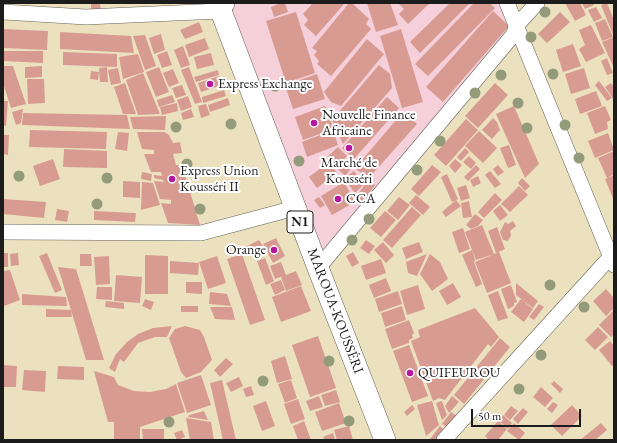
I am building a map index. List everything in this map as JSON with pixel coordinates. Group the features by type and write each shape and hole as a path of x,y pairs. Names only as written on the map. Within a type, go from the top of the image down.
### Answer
{"highway":[{"name":"MAROUA-KOUSSÉRI","path":"222,6 295,208 385,440"}],"street":[{"path":"444,440 613,259 507,3"},
{"path":"318,268 514,34 516,26 537,3"},
{"path":"3,12 86,17 222,6"},
{"path":"3,232 201,233 295,208"}],"shaded area":[{"name":"Marché de Kousséri","path":"227,3 501,3 514,34 322,261"}],"building":[{"path":"91,3 100,3 101,12 91,13"},
{"path":"285,3 288,12 274,17 271,7"},
{"path":"313,3 345,3 316,36 304,25 308,20 303,14"},
{"path":"349,3 352,3 369,19 366,24 371,29 331,76 317,64 319,61 314,55 317,51 312,48"},
{"path":"367,3 390,3 398,25 376,32"},
{"path":"398,3 430,3 408,24 399,14 404,9"},
{"path":"450,3 470,3 420,53 410,42"},
{"path":"474,3 490,3 495,8 428,76 415,64"},
{"path":"565,3 580,3 586,15 575,21"},
{"path":"582,3 593,3 594,5 585,9"},
{"path":"606,3 614,20 614,37 601,5"},
{"path":"596,7 602,18 594,22 588,10"},
{"path":"493,11 509,26 443,102 426,87"},
{"path":"296,12 315,73 286,83 266,21"},
{"path":"560,12 570,22 547,43 538,34"},
{"path":"605,19 613,37 602,41 595,23"},
{"path":"199,22 203,32 185,39 180,30"},
{"path":"591,25 605,53 586,62 579,49 585,45 579,30"},
{"path":"3,29 48,31 47,50 3,48"},
{"path":"401,29 423,102 402,108 380,36"},
{"path":"60,32 131,36 134,53 60,49"},
{"path":"161,34 165,50 154,54 149,38"},
{"path":"145,35 156,66 145,70 133,36"},
{"path":"614,37 614,68 602,42"},
{"path":"205,38 209,49 189,57 185,45"},
{"path":"367,39 384,54 341,106 331,102 324,92"},
{"path":"573,44 581,66 563,72 556,50"},
{"path":"183,46 190,65 181,68 174,50"},
{"path":"3,51 43,51 43,63 3,61"},
{"path":"167,51 172,65 162,68 157,55"},
{"path":"63,52 117,54 117,67 63,65"},
{"path":"211,53 214,65 197,69 194,57"},
{"path":"138,54 144,72 123,79 119,57"},
{"path":"607,58 613,73 607,75 601,61"},
{"path":"379,65 390,74 392,88 343,144 332,120"},
{"path":"3,66 13,66 26,104 11,108 3,83"},
{"path":"42,66 42,77 25,78 25,67"},
{"path":"107,67 108,82 100,82 99,68"},
{"path":"159,67 169,92 156,97 146,72"},
{"path":"189,67 202,102 195,104 181,70"},
{"path":"118,68 121,83 111,85 108,70"},
{"path":"584,68 590,88 571,94 565,74"},
{"path":"173,69 179,83 169,87 163,73"},
{"path":"218,70 219,75 196,82 194,77"},
{"path":"91,71 99,72 98,80 90,79"},
{"path":"143,73 160,114 138,115 126,80"},
{"path":"317,74 325,99 293,109 285,85"},
{"name":"Express Exchange","path":"219,76 222,85 201,92 198,83"},
{"path":"27,79 44,79 45,103 28,104"},
{"path":"599,81 612,98 607,101 595,85"},
{"path":"125,83 136,114 123,114 114,87"},
{"path":"495,83 508,95 478,128 465,116"},
{"path":"611,83 614,87 614,100 605,87"},
{"path":"182,85 186,95 176,98 172,88"},
{"path":"224,90 226,96 203,103 202,97"},
{"path":"596,91 602,106 580,114 575,99"},
{"path":"172,95 175,102 159,107 157,100"},
{"path":"188,96 192,107 181,111 177,100"},
{"path":"387,97 399,108 354,159 342,148"},
{"path":"228,98 230,105 210,112 208,105"},
{"path":"3,101 8,101 6,126 3,125"},
{"path":"177,103 178,111 162,115 160,107"},
{"path":"206,104 210,115 201,118 198,106"},
{"name":"Nouvelle Finance Africaine","path":"325,106 334,129 303,140 295,117"},
{"path":"514,106 539,164 525,178 496,114"},
{"path":"605,106 611,120 607,122 608,129 595,134 587,113"},
{"path":"23,109 21,123 16,125 12,112"},
{"path":"191,109 194,117 183,120 181,113"},
{"path":"403,112 417,124 368,179 355,168"},
{"path":"23,113 127,115 130,129 22,125"},
{"path":"166,116 165,130 133,129 130,117"},
{"path":"493,118 497,122 500,130 492,139 482,130"},
{"path":"466,119 478,130 446,166 434,155"},
{"path":"30,130 107,132 106,149 29,147"},
{"path":"333,130 338,145 307,157 302,142"},
{"path":"479,131 497,148 483,163 465,146"},
{"path":"118,132 129,133 127,151 115,149"},
{"name":"Express Union Kousséri II","path":"137,132 164,132 169,135 173,143 180,142 182,153 173,154 176,165 182,165 200,225 168,223 161,203 171,204 171,200 160,199 154,181 164,182 163,180 154,178 154,175 162,176 161,172 151,172 144,154 154,154 154,150 142,149"},
{"path":"608,133 614,150 595,158 588,141"},
{"path":"3,135 9,135 8,155 3,154"},
{"path":"509,145 516,165 508,168 500,148"},
{"path":"338,147 347,156 338,166 328,156"},
{"path":"465,148 469,152 461,161 457,157"},
{"path":"64,149 107,151 107,168 63,167"},
{"path":"614,151 614,174 607,178 598,158"},
{"path":"469,156 476,163 471,169 463,162"},
{"path":"53,159 60,179 40,186 33,166"},
{"path":"347,159 354,165 345,176 338,169"},
{"path":"455,159 462,165 455,173 449,166"},
{"path":"329,162 337,173 317,188 309,177"},
{"path":"432,165 441,172 419,196 411,189"},
{"path":"476,165 480,169 468,181 464,177"},
{"path":"498,165 504,172 498,176 493,169"},
{"path":"354,171 364,184 355,193 344,178"},
{"path":"490,171 501,184 495,188 485,175"},
{"path":"142,172 152,174 151,181 141,179"},
{"path":"447,174 458,199 452,202 441,177"},
{"path":"614,175 614,201 605,179"},
{"path":"478,176 481,183 473,187 470,180"},
{"path":"522,178 530,186 525,191 518,183"},
{"path":"368,180 375,185 363,202 356,197"},
{"path":"123,181 140,182 140,198 123,197"},
{"path":"142,182 153,183 160,205 141,210"},
{"name":"CCA","path":"344,182 355,202 332,215 321,196"},
{"path":"466,185 470,198 461,201 457,188"},
{"path":"519,186 528,195 510,212 501,204"},
{"path":"495,193 502,200 484,218 478,212"},
{"path":"416,195 430,207 423,215 409,203"},
{"path":"319,197 325,205 320,208 314,200"},
{"path":"399,197 410,205 398,220 387,211"},
{"path":"3,199 46,202 44,218 3,214"},
{"path":"456,200 461,206 446,217 442,212"},
{"path":"469,201 472,217 463,218 461,203"},
{"path":"500,205 508,215 500,221 493,211"},
{"path":"412,207 421,215 392,248 383,240"},
{"path":"57,209 69,211 67,222 55,220"},
{"path":"94,211 136,213 135,222 94,220"},
{"path":"385,211 396,220 381,237 370,228"},
{"path":"475,214 483,220 478,226 471,229 466,225"},
{"path":"513,221 516,226 510,231 511,235 508,241 503,240 500,232 505,222 508,224"},
{"path":"482,225 494,254 476,260 465,232"},
{"path":"497,227 505,249 496,253 488,231"},
{"path":"463,228 470,249 459,253 452,232"},
{"name":"Orange","path":"276,238 285,256 273,263 263,244"},
{"path":"259,240 264,248 247,256 243,248"},
{"path":"366,240 375,246 369,254 360,248"},
{"path":"383,242 394,255 386,263 374,250"},
{"path":"419,242 423,252 406,259 402,248"},
{"path":"472,250 475,260 474,262 482,284 476,287 462,255"},
{"path":"353,252 359,263 352,267 346,256"},
{"path":"499,252 511,283 487,293 475,262"},
{"path":"3,253 8,253 8,267 3,267"},
{"path":"18,253 19,265 11,266 10,254"},
{"path":"47,253 62,290 55,293 39,256"},
{"path":"80,254 91,254 92,266 80,266"},
{"path":"242,254 265,320 250,325 227,259"},
{"path":"427,254 417,276 408,273 406,262"},
{"path":"430,254 440,262 448,279 432,291 420,274"},
{"path":"145,255 168,256 168,294 145,294"},
{"path":"109,256 110,284 96,285 94,257"},
{"path":"217,256 226,283 208,289 199,262"},
{"path":"265,258 274,281 266,285 257,261"},
{"path":"381,259 386,273 366,280 361,266"},
{"path":"170,261 199,263 198,275 170,273"},
{"path":"281,262 286,275 275,279 270,266"},
{"path":"58,267 76,269 104,360 86,360"},
{"path":"10,270 20,300 4,306 3,271"},
{"path":"296,271 302,285 286,291 281,277"},
{"path":"116,275 142,277 140,303 114,301"},
{"path":"386,278 391,291 374,298 369,285"},
{"path":"281,280 285,290 275,295 270,284"},
{"path":"186,282 202,282 202,294 186,293"},
{"path":"453,283 461,297 447,305 439,291"},
{"path":"516,283 538,301 533,308 516,295"},
{"path":"418,285 425,309 407,315 400,291"},
{"path":"511,285 517,302 514,303 514,306 508,309 501,289"},
{"path":"301,286 311,311 281,322 272,297"},
{"path":"97,287 112,287 112,300 96,299"},
{"path":"606,289 614,298 614,308 606,316 593,301"},
{"path":"398,291 402,304 379,312 375,299"},
{"path":"498,291 508,318 498,321 488,295"},
{"path":"210,292 227,294 231,306 209,304"},
{"path":"22,294 66,297 67,306 22,305"},
{"path":"145,299 154,302 151,310 142,306"},
{"path":"521,299 533,309 524,322 511,312"},
{"path":"106,301 124,303 124,309 105,307"},
{"path":"539,304 544,307 534,320 529,317"},
{"path":"181,306 198,306 198,312 181,312"},
{"path":"402,306 406,320 385,327 381,313"},
{"path":"210,307 232,307 235,320 215,319"},
{"path":"475,308 499,337 491,347 488,344 445,400 439,398 433,401 411,341 420,337 418,330"},
{"path":"46,309 71,310 72,317 46,317"},
{"path":"614,310 614,334 611,337 599,325"},
{"path":"409,320 414,333 412,335 413,338 409,340 409,343 392,349 385,329"},
{"path":"172,326 167,337 155,337 138,343 124,362 120,359 115,372 109,368 116,354 127,342 138,334 153,328"},
{"path":"185,326 200,330 212,360 201,372 186,378 181,372 169,338 175,329"},
{"path":"598,327 608,337 595,350 585,340"},
{"path":"318,336 336,388 310,397 292,345"},
{"path":"500,338 510,347 464,404 454,395"},
{"path":"610,341 614,346 614,365 612,366 599,350"},
{"name":"QUIFEUROU","path":"409,345 428,396 412,402 393,351"},
{"path":"285,356 292,379 277,383 271,361"},
{"path":"226,358 233,364 220,377 214,370"},
{"path":"3,365 17,366 16,387 3,387"},
{"path":"58,366 84,367 84,380 57,379"},
{"path":"24,370 46,371 45,392 22,390"},
{"path":"94,371 114,377 118,385 134,391 150,392 166,389 176,384 185,412 140,427 140,440 114,440 114,422 108,422"},
{"path":"201,375 211,405 187,413 177,383"},
{"path":"239,377 243,386 231,392 226,383"},
{"path":"222,380 236,440 223,440 210,383"},
{"path":"291,380 297,398 285,403 278,384"},
{"path":"554,381 563,389 560,393 551,384"},
{"path":"251,386 254,395 246,397 243,389"},
{"path":"541,387 553,398 545,407 533,397"},
{"path":"336,390 340,402 325,406 321,395"},
{"path":"319,396 323,407 310,411 306,401"},
{"path":"452,396 459,402 449,413 445,406"},
{"path":"298,399 305,419 291,424 284,404"},
{"path":"266,401 275,426 262,431 253,406"},
{"path":"432,401 439,425 426,436 417,405"},
{"path":"442,401 447,415 442,420 436,403"},
{"path":"553,402 558,405 552,413 547,409"},
{"path":"339,403 346,423 322,431 315,412"},
{"path":"412,405 415,409 407,416 404,412"},
{"path":"572,405 582,416 562,436 551,425"},
{"path":"511,406 518,411 510,420 504,415"},
{"path":"523,408 528,412 518,424 513,419"},
{"path":"204,411 208,420 188,417 189,415"},
{"path":"451,412 457,416 448,428 442,424"},
{"path":"503,415 512,423 508,429 499,421"},
{"path":"186,418 211,422 214,440 190,440"},
{"path":"304,421 311,440 298,440 293,426"},
{"path":"498,421 507,429 498,440 489,440 485,436"},
{"path":"514,423 525,433 519,440 507,431"},
{"path":"601,423 607,430 595,440 580,440"},
{"path":"349,426 353,440 337,440 334,430"},
{"path":"440,426 444,430 437,440 430,439"},
{"path":"142,429 164,429 164,440 143,440"},
{"path":"182,430 185,437 177,440 174,433"},
{"path":"333,433 335,440 325,440 323,437"}],"place":[{"name":"Express Exchange","path":"210,84"},
{"name":"Nouvelle Finance Africaine","path":"314,123"},
{"name":"Marché de Kousséri","path":"349,148"},
{"name":"Express Union Kousséri II","path":"172,179"},
{"name":"CCA","path":"338,199"},
{"name":"Orange","path":"274,250"},
{"name":"QUIFEUROU","path":"410,373"}]}
